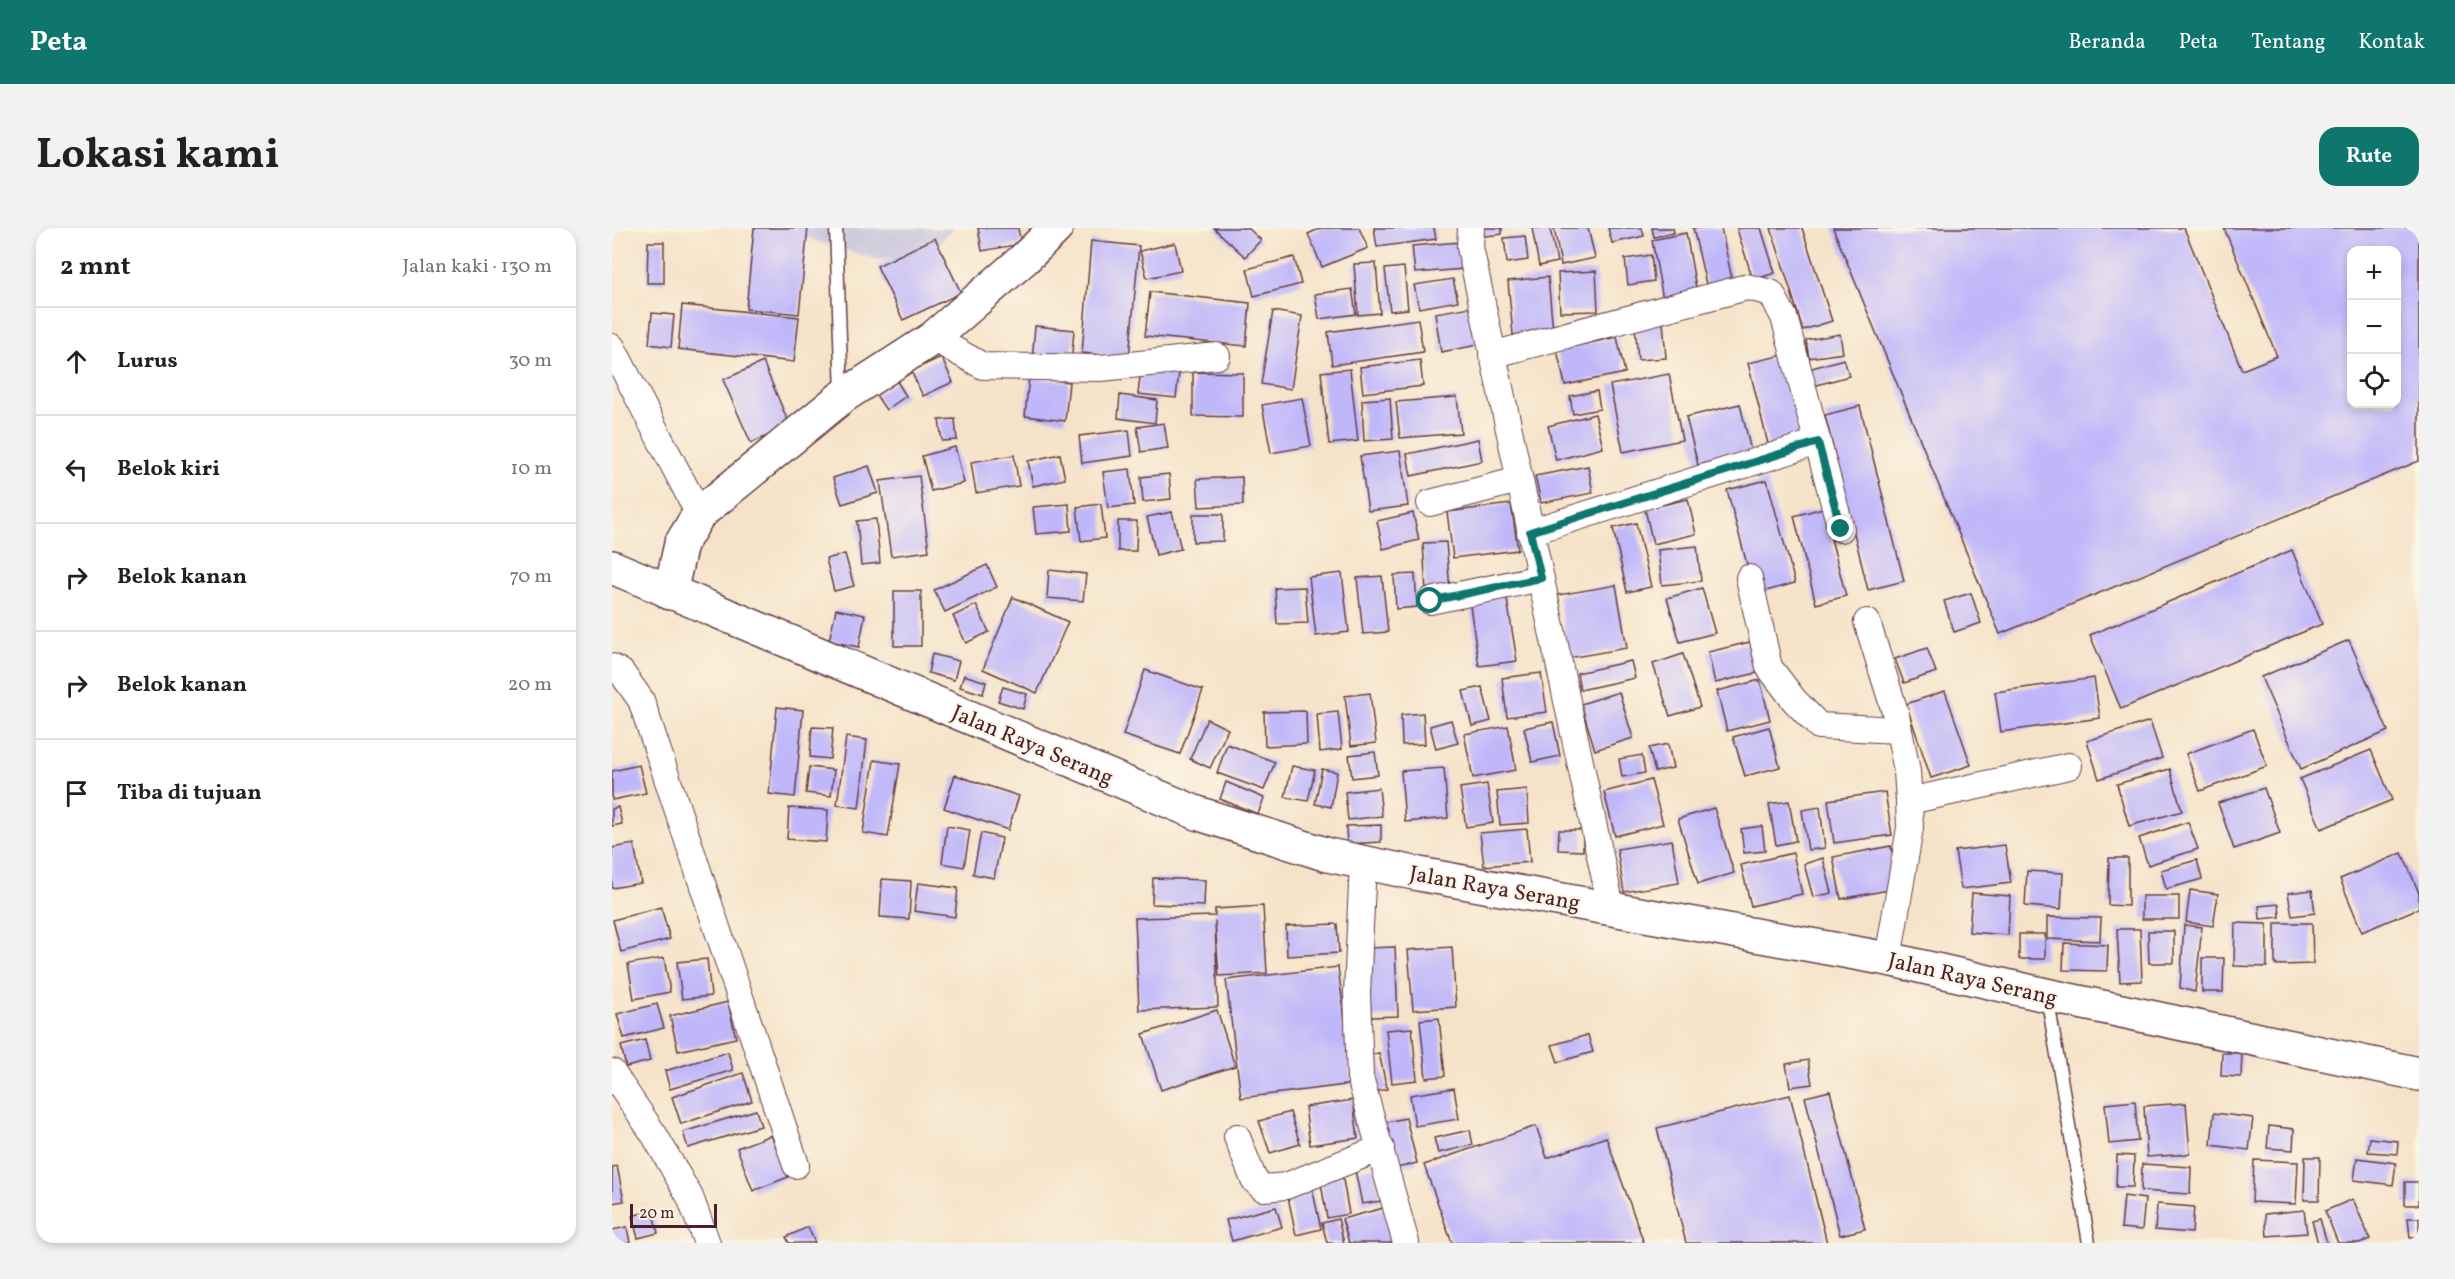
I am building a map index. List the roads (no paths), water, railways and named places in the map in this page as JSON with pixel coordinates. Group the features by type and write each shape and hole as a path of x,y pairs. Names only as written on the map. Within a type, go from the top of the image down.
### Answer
{"main road":[{"path":"670,593 681,544 699,514 842,397 933,338 1056,228"},
{"name":"Jalan Raya Serang","path":"612,567 1197,813 1328,855 1419,874 1888,959 2419,1074"}],"street":[{"path":"1471,228 1470,247 1492,354 1611,907"},
{"path":"1492,354 1747,287 1771,293 1784,316 1841,529"},
{"path":"933,338 983,366 1101,368 1217,356"},
{"path":"612,347 699,514"},
{"path":"1530,532 1818,442"},
{"path":"1430,503 1519,480"},
{"path":"1430,601 1541,578"},
{"path":"1749,578 1769,667 1794,700 1819,726 1898,730"},
{"path":"1867,622 1896,715 1907,771 1910,801 1910,828 1888,959"},
{"path":"612,667 621,672 641,700 796,1165"},
{"path":"1910,801 2069,766"},
{"path":"1363,862 1357,993 1360,1077 1406,1243"},
{"path":"612,1072 655,1136 690,1197 707,1243"},
{"path":"1237,1137 1254,1180 1263,1188 1286,1186 1381,1148"}],"lane":[{"path":"836,228 842,397"},
{"path":"2046,995 2089,1243"}]}
